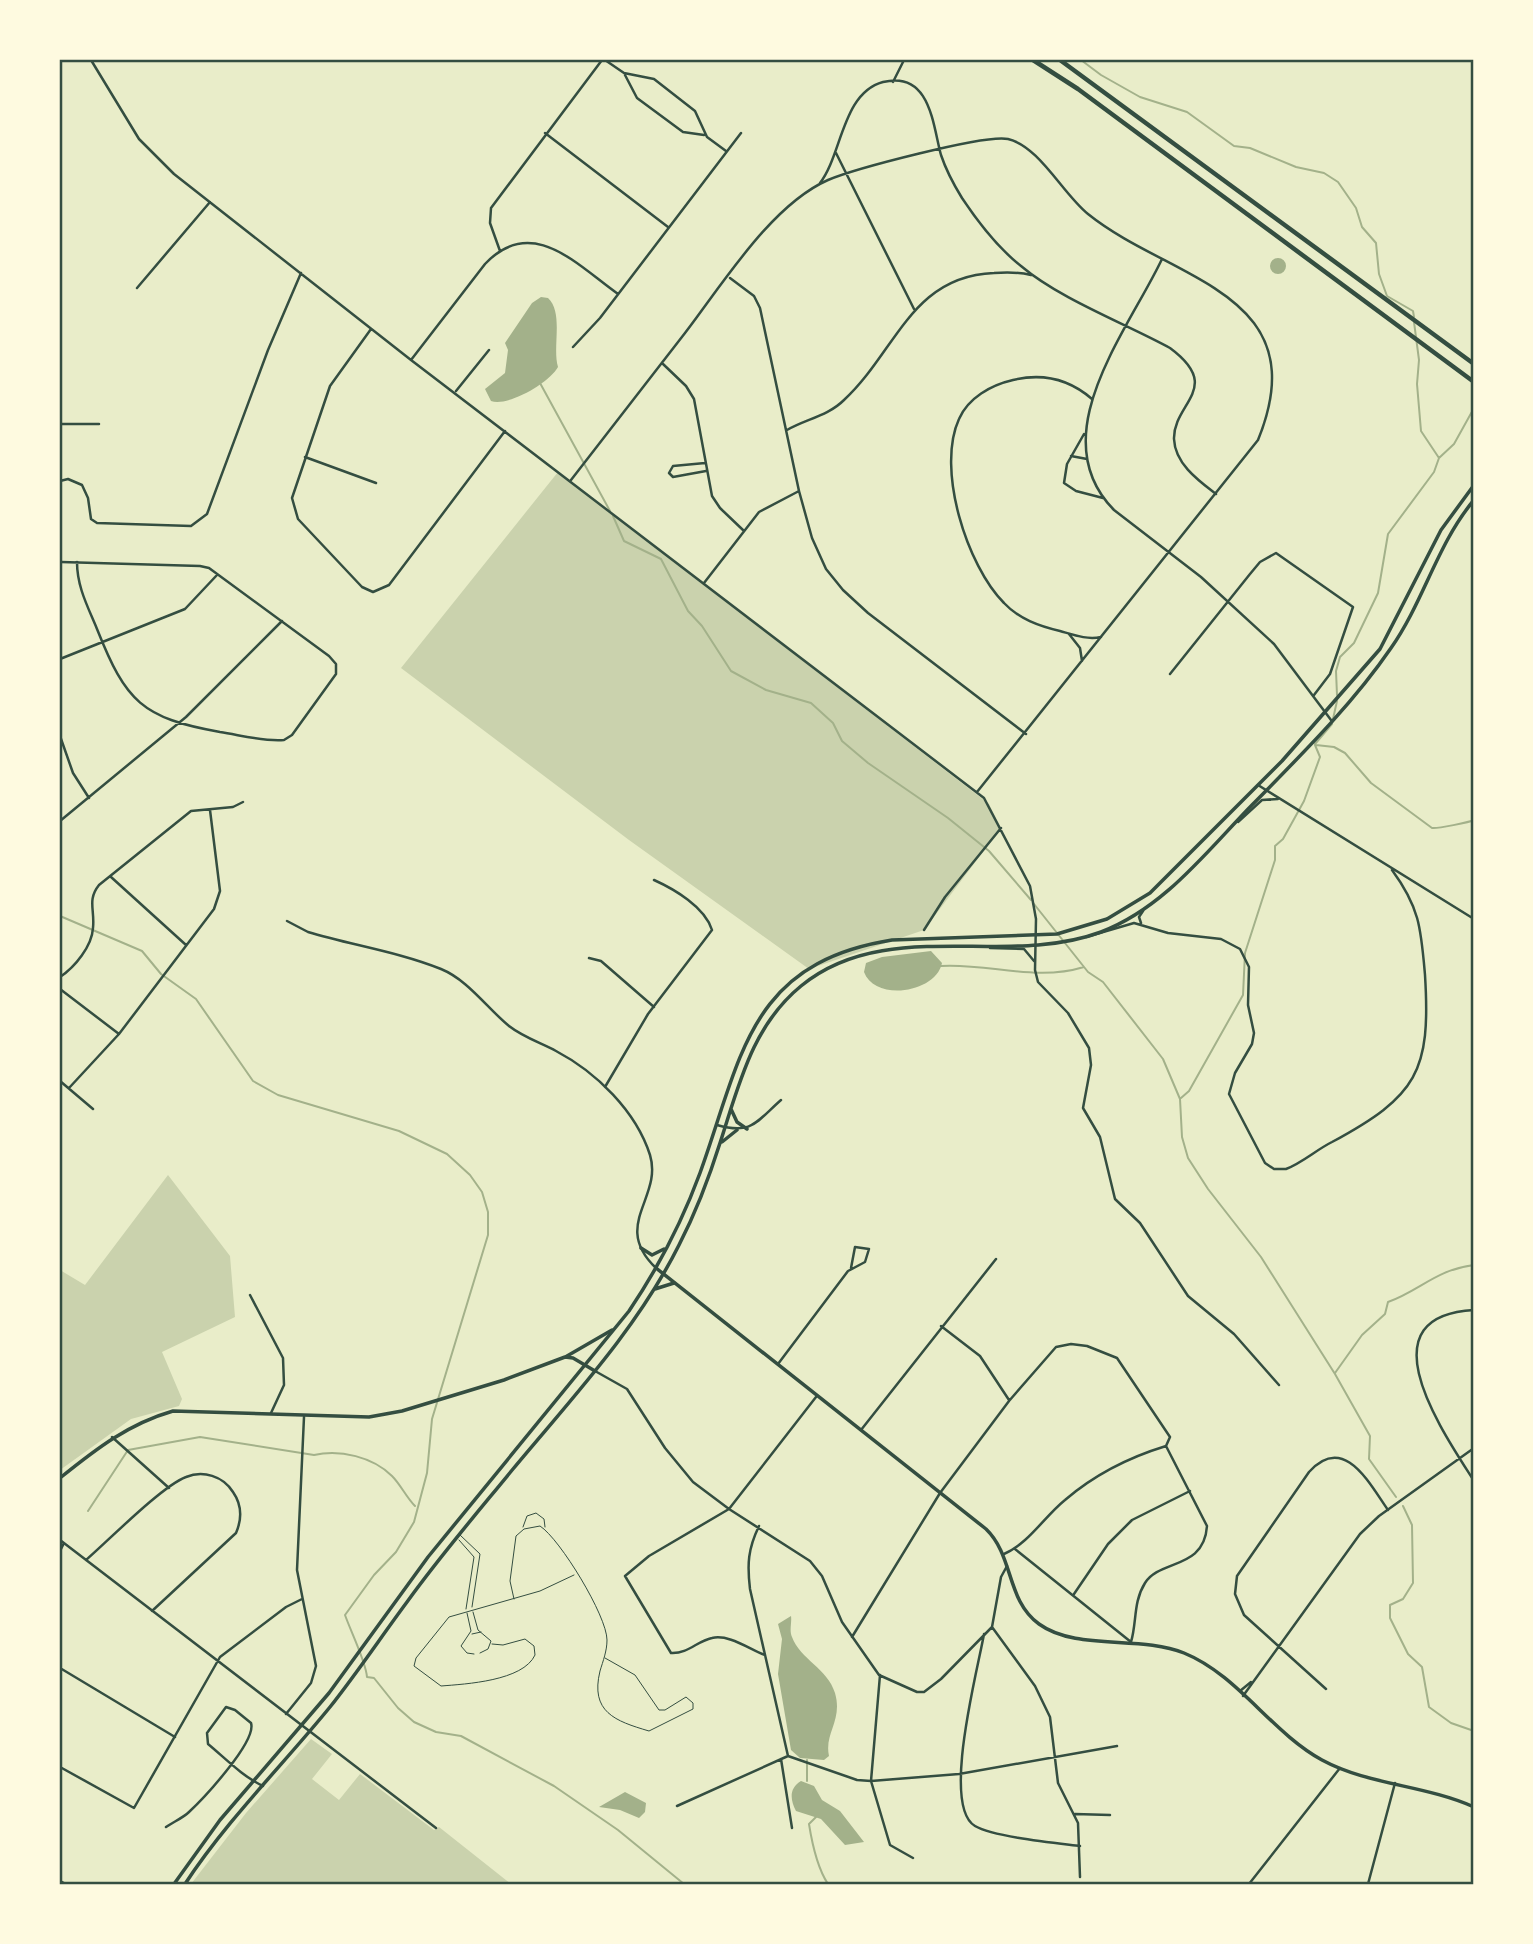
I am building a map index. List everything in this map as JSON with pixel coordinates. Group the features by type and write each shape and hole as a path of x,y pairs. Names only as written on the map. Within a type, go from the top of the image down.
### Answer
{"highway":[{"path":"1033,60 1088,96 1474,382"},
{"path":"1060,60 1474,364"}],"main road":[{"path":"174,1885 209,1834 302,1726 451,1530 619,1324 668,1245 696,1185 739,1056 752,1028 776,996 807,970 837,953 876,942 1057,934 1107,919 1143,898 1169,877 1258,785 1385,642 1441,530 1474,485"},
{"path":"185,1885 219,1836 310,1731 458,1536 595,1371 664,1274 698,1205 746,1064 764,1027 784,1002 811,978 845,961 875,951 1056,943 1083,938 1119,925 1143,910 1177,883 1266,791 1331,720 1392,647 1454,525 1474,500"},
{"path":"731,1109 735,1119 747,1129"},
{"path":"720,1143 737,1130"},
{"path":"641,1248 646,1253 655,1255 668,1245"},
{"path":"656,1268 990,1534 1004,1554 1020,1604 1046,1629 1070,1637 1164,1646 1191,1656 1244,1696 1306,1749 1340,1768 1436,1793 1474,1807"},
{"path":"653,1290 666,1283 674,1283"},
{"path":"60,1478 112,1437 148,1418 173,1410 271,1413 304,1417 352,1418 383,1415 504,1380 565,1357 619,1324"},
{"path":"565,1357 573,1357 595,1371"}],"street":[{"path":"91,60 144,146 210,202 411,360 977,792 989,804 1030,886 1038,982 1068,1013 1089,1048 1091,1065 1083,1108 1100,1137 1115,1199 1140,1223 1188,1296 1234,1334 1279,1385"},
{"path":"500,251 490,223 491,208 545,133 603,60 624,74 654,79 695,111 707,137"},
{"path":"893,82 904,60"},
{"path":"624,74 636,98 683,132 707,137 726,151"},
{"path":"818,186 851,113 860,100 879,84 893,82 911,87 927,101 939,135 940,151 962,198 1014,260 1034,276 1170,348 1185,360 1192,372 1193,391 1174,434 1175,445 1186,468 1217,495"},
{"path":"573,347 618,294 741,132"},
{"path":"545,133 668,227"},
{"path":"570,481 728,277 781,215 818,186 846,174 999,138 1022,145 1088,214 1230,297 1251,320 1268,352 1271,384 1266,421 1252,451 977,792"},
{"path":"835,152 914,309"},
{"path":"137,288 210,202"},
{"path":"411,360 485,264 500,251 529,242 549,246 618,294"},
{"path":"1161,259 1092,399 1085,434 1087,459 1103,498 1126,520 1200,577 1274,644 1331,720"},
{"path":"1011,272 1015,266 1014,260"},
{"path":"787,430 830,412 842,403 857,387 914,309 938,289 970,275 1011,272 1034,276"},
{"path":"60,481 68,479 82,485 88,498 91,519 96,523 191,526 200,522 207,514 268,349 301,273"},
{"path":"728,277 749,290 760,308 799,492 821,560 843,590 868,613 1026,734"},
{"path":"371,329 330,386 292,491 293,509 298,519 362,587 368,591 379,591 397,577 505,431"},
{"path":"456,393 489,350"},
{"path":"662,363 686,386 694,399 706,471 715,500 743,530"},
{"path":"1092,399 1074,385 1059,380 1028,377 1000,383 966,407 952,443 953,480 958,510 985,579 1014,613 1041,626 1067,633 1090,638 1105,636"},
{"path":"60,424 99,425"},
{"path":"1085,434 1063,473 1066,486 1103,498"},
{"path":"1071,456 1087,459"},
{"path":"305,457 376,484"},
{"path":"705,463 673,466 669,473 677,476 706,471"},
{"path":"704,583 743,530 766,506 799,492"},
{"path":"1170,674 1261,562 1276,553 1353,607 1330,674 1314,695"},
{"path":"60,562 77,562 200,566 218,575 282,621 336,664 334,677 287,739 269,740 179,724 158,715 127,691 112,668 79,585 77,562"},
{"path":"60,659 185,609 218,575"},
{"path":"60,821 179,724 282,621"},
{"path":"1067,633 1080,648 1081,665"},
{"path":"60,736 73,773 89,797"},
{"path":"1258,785 1474,919"},
{"path":"1227,831 1262,800 1280,799"},
{"path":"60,977 71,968 91,939 92,897 110,876 191,811 210,810 243,802"},
{"path":"69,1088 119,1034 214,909 220,891 210,810"},
{"path":"924,930 940,903 1001,828"},
{"path":"1083,938 1110,933 1129,924 1168,933 1221,939 1243,953 1249,967 1248,1005 1254,1033 1229,1094 1265,1163 1274,1169 1286,1169 1386,1110 1402,1095 1422,1061 1428,1021 1421,926 1414,903 1392,870"},
{"path":"110,876 186,945"},
{"path":"606,1087 654,1007 712,930 704,916 678,893 654,880"},
{"path":"1143,910 1139,920 1143,926"},
{"path":"287,921 308,932 442,969 485,1001 515,1030 570,1059 606,1087 639,1131 651,1158 651,1180 637,1219 636,1233 641,1248 656,1268"},
{"path":"977,946 1024,949 1035,963"},
{"path":"589,958 601,961 654,1007"},
{"path":"60,989 119,1034"},
{"path":"60,1082 93,1109"},
{"path":"716,1125 737,1130 747,1129 780,1100"},
{"path":"778,1364 851,1268 855,1247 869,1250 865,1262 851,1268"},
{"path":"861,1430 996,1259"},
{"path":"250,1295 282,1358 284,1385 271,1413"},
{"path":"1474,1310 1453,1311 1431,1321 1419,1339 1415,1360 1420,1386 1474,1480"},
{"path":"941,1326 980,1356 1009,1401"},
{"path":"852,1638 940,1493 1009,1401 1056,1347 1071,1344 1102,1350 1117,1357 1131,1374 1170,1437 1166,1446 1127,1461 1082,1487 1063,1501 1015,1549 1004,1554"},
{"path":"595,1371 627,1390 681,1470 729,1509 810,1561 819,1571 852,1638 880,1675 917,1692 924,1692 942,1679 992,1627 1001,1577 1007,1566"},
{"path":"765,1655 725,1637 712,1638 681,1653 671,1653 625,1580 628,1571 729,1509 817,1395"},
{"path":"286,1714 316,1672 296,1553 304,1417"},
{"path":"112,1437 169,1488"},
{"path":"1131,1642 1135,1609 1147,1580 1188,1559 1206,1535 1207,1526 1166,1446"},
{"path":"1244,1696 1251,1682 1360,1534 1388,1510 1474,1448"},
{"path":"1326,1689 1248,1620 1236,1600 1235,1583 1242,1566 1309,1472 1322,1461 1332,1458 1350,1461 1388,1510"},
{"path":"86,1560 169,1488 189,1475 217,1477 229,1486 238,1499 240,1520 233,1538 152,1611"},
{"path":"1074,1594 1108,1544 1127,1524 1166,1500 1190,1491"},
{"path":"759,1526 748,1548 747,1562 788,1756"},
{"path":"60,1540 436,1828"},
{"path":"60,1551 64,1543"},
{"path":"1015,1549 1131,1642"},
{"path":"60,1767 134,1808 218,1661 254,1631 302,1600"},
{"path":"992,1627 1044,1702 1051,1717 1058,1783 1075,1814 1080,1846 1080,1877"},
{"path":"984,1634 959,1774 965,1814 975,1826 1080,1846"},
{"path":"60,1668 175,1737"},
{"path":"880,1675 871,1781 890,1844 913,1858"},
{"path":"1239,1692 1251,1682"},
{"path":"166,1827 190,1811 231,1763 243,1749 251,1737 253,1726 229,1707 220,1711 211,1725 207,1733 208,1744 231,1763 254,1782 263,1786"},
{"path":"677,1806 788,1756 857,1780 871,1781 959,1774 1117,1746"},
{"path":"781,1758 792,1828"},
{"path":"1249,1885 1340,1768"},
{"path":"1368,1885 1395,1783"},
{"path":"1075,1814 1110,1815"},
{"path":"60,1881 66,1885"}],"lane":[{"path":"524,1529 524,1519 536,1513 544,1518 545,1530 604,1624 607,1639 599,1678 599,1698 608,1716 649,1731 692,1710 692,1703 687,1697 665,1710 659,1710 635,1675 605,1658"},
{"path":"514,1599 510,1581 516,1536 524,1529 536,1526 545,1530"},
{"path":"451,1530 480,1554 472,1595 473,1609 476,1626 492,1644 503,1646 525,1639 534,1646 535,1656 525,1668 479,1682 441,1686 416,1669 416,1658 449,1617 473,1609 514,1599 575,1574"},
{"path":"458,1536 474,1557 466,1598 470,1635"},
{"path":"474,1654 467,1653 461,1646 463,1639 481,1632"},
{"path":"480,1653 492,1644"}],"shaded area":[{"path":"1278,258 1284,260 1284,272 1278,274 1272,272 1270,266 1272,260"},
{"path":"541,297 548,298 555,312 558,367 546,380 528,392 507,400 491,401 485,389 505,373 508,350 505,343 532,303"},
{"path":"558,472 989,804 1001,828 924,930 809,969 629,840 401,668"},
{"path":"931,951 942,963 929,981 918,987 892,990 880,987 870,981 864,972 866,963 882,957"},
{"path":"168,1175 230,1256 235,1317 162,1352 182,1399 179,1406 131,1419 60,1470 60,1270 85,1285"},
{"path":"791,1616 791,1635 796,1645 826,1677 835,1693 837,1711 829,1740 829,1756 824,1760 800,1758 791,1750 778,1674 782,1639 778,1624"},
{"path":"311,1739 332,1754 312,1779 339,1800 360,1774 434,1830 439,1827 511,1884 191,1884 246,1813"},
{"path":"801,1781 814,1786 822,1800 840,1811 864,1842 845,1845 821,1819 796,1811 792,1795 794,1787"},
{"path":"625,1792 646,1803 645,1812 639,1818 620,1810 599,1807"}],"waterway":[{"path":"1081,60 1140,97 1187,112 1234,146 1250,148 1296,167 1324,173 1338,182 1356,208 1362,227 1376,243 1379,274 1387,296 1413,311 1414,317"},
{"path":"1414,322 1419,360 1417,384 1421,431 1439,458"},
{"path":"540,383 610,511"},
{"path":"1337,695 1336,671 1340,657 1354,643 1378,593 1388,534 1434,472 1439,458 1454,444 1474,408"},
{"path":"613,516 624,541 661,559 688,611 702,626 731,671 766,690 811,703 833,723 842,741 868,763 948,818 989,851 1031,900"},
{"path":"1333,719 1337,701"},
{"path":"1315,744 1332,724"},
{"path":"1181,1098 1189,1091 1243,995 1245,953 1275,860 1275,846 1283,839 1304,801 1320,757 1315,745"},
{"path":"1316,745 1334,747 1345,753 1371,783 1432,828 1474,820"},
{"path":"1034,904 1088,972 1103,982 1163,1059 1180,1099 1182,1137 1188,1158 1208,1189 1261,1257 1335,1374 1370,1436 1369,1459 1396,1497"},
{"path":"60,916 142,951 161,974 196,999 253,1081 278,1095 399,1131 447,1154 470,1175 482,1192 488,1212 488,1235 432,1419 427,1473 414,1522 396,1552 374,1575 345,1615 367,1677 374,1678 398,1708 414,1722 436,1732 461,1736 554,1786 618,1830 684,1884"},
{"path":"941,966 1048,973 1084,967"},
{"path":"1335,1373 1362,1335 1385,1314 1388,1302 1449,1271 1474,1265"},
{"path":"88,1511 128,1450 200,1437 314,1455 334,1453 366,1459 384,1469 415,1506"},
{"path":"1403,1506 1412,1525 1413,1583 1403,1599 1390,1605 1390,1618 1408,1654 1422,1667 1429,1707 1451,1723 1474,1731"},
{"path":"807,1760 807,1781"},
{"path":"816,1817 809,1824 810,1831 818,1863 828,1884"}]}
